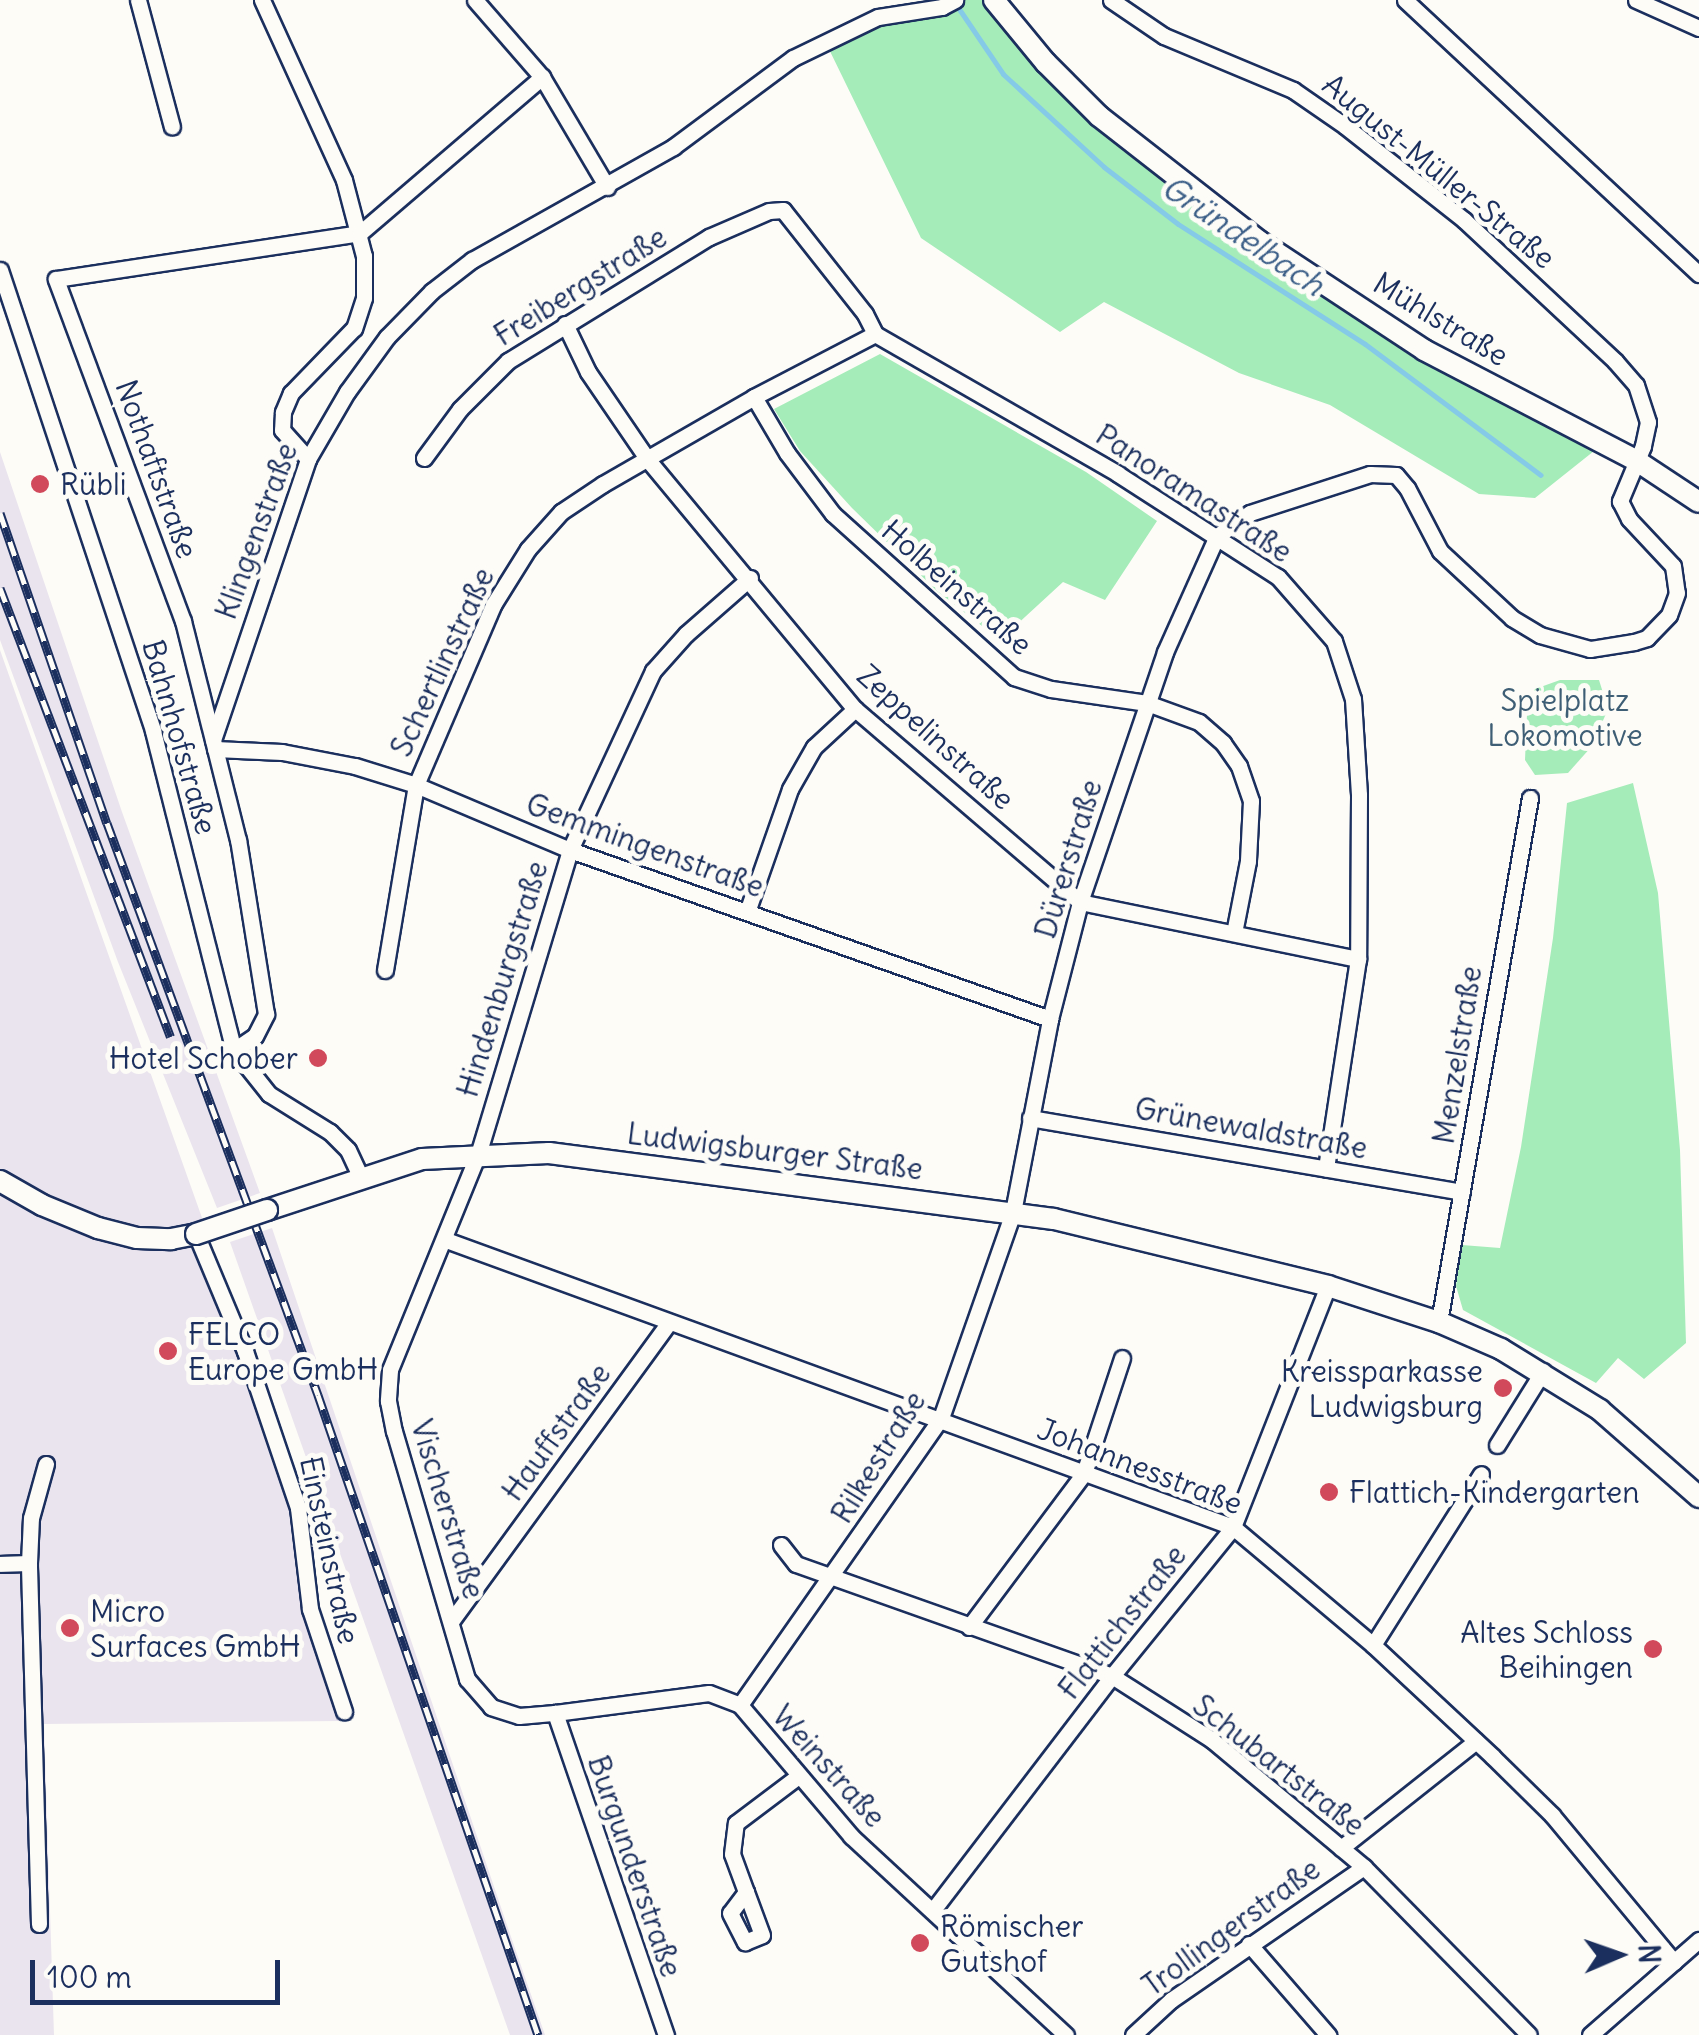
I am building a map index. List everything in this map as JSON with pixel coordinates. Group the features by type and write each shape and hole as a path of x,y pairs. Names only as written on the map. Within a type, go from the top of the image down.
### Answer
{"main road":[{"name":"Mühlstraße","path":"994,0 1046,63 1100,116 1259,241 1424,350 1638,461 1699,502"},
{"name":"Ludwigsburger Straße","path":"0,1180 42,1205 98,1228 137,1238 171,1239 196,1234 422,1158 478,1154 548,1154 667,1165 1014,1212 1328,1286 1440,1322 1543,1371 1600,1410 1699,1497"}],"street":[{"path":"138,0 172,127"},
{"path":"262,0 344,180 360,233 364,298 354,328 291,393 283,412 282,430 308,459"},
{"path":"476,0 542,77 608,187"},
{"name":"August-Müller-Straße","path":"1111,0 1164,36 1293,90 1464,220 1591,336 1636,385 1648,422 1638,461 1620,501 1629,519 1673,566 1677,592 1668,614 1647,638 1612,648 1590,649 1560,642 1512,618 1440,551 1396,475 1370,474 1250,513 1217,536"},
{"path":"1407,0 1699,274"},
{"path":"1636,0 1699,28"},
{"name":"Klingenstraße","path":"214,744 308,459 347,392 387,337 432,291 472,260 608,187 673,147 793,58 878,17 949,4"},
{"path":"360,233 542,77"},
{"name":"Freibergstraße","path":"424,458 460,409 508,362 565,324 739,224 769,211 783,210 794,219"},
{"name":"Panoramastraße","path":"794,219 875,334 1217,536 1278,577 1334,641 1353,699 1359,795 1358,959 1326,1170"},
{"name":"Nothaftstraße","path":"214,744 183,621 56,279 360,233"},
{"name":"Bahnhofstraße","path":"0,270 154,738 234,1050 270,1094 339,1141 360,1176"},
{"name":"Zeppelinstraße","path":"565,324 588,372 648,460 856,709 1080,902 1358,959"},
{"name":"Schertlinstraße","path":"384,970 416,785 493,606 528,549 561,512 754,396 875,334"},
{"name":"Holbeinstraße","path":"754,396 786,454 833,514 1014,677 1051,689 1147,703 1199,722 1223,743 1239,766 1251,801 1248,861 1234,933"},
{"name":"Dürerstraße","path":"1014,1212 1050,1019 1080,902 1147,703 1217,536"},
{"name":"Hindenburgstraße","path":"478,1154 570,850 652,672 698,622 750,578"},
{"path":"747,912 790,788 814,747 856,709"},
{"path":"214,744 238,840 266,1014 255,1036 234,1050"},
{"name":"Gemmingenstraße","path":"214,744 301,756 416,785 570,850 1050,1019"},
{"name":"Menzelstraße","path":"1440,1322 1530,798"},
{"name":"Grünewaldstraße","path":"1030,1118 1462,1192"},
{"name":"Vischerstraße","path":"478,1154 390,1370 388,1401 467,1679 490,1707"},
{"name":"Rilkestraße","path":"740,1705 941,1418 1014,1212"},
{"name":"Einsteinstraße","path":"196,1234 244,1351 288,1476 303,1533 310,1609 344,1710"},
{"name":"Johannesstraße","path":"446,1240 1234,1527 1373,1645 1552,1815 1674,1962"},
{"name":"Flattichstraße","path":"933,1910 1112,1676 1234,1527 1328,1286"},
{"name":"Hauffstraße","path":"452,1620 668,1324"},
{"path":"969,1627 1084,1473 1122,1358"},
{"path":"1498,1446 1543,1371"},
{"path":"39,1924 28,1563 32,1518 46,1464"},
{"path":"1373,1645 1481,1474"},
{"name":"Schubartstraße","path":"781,1545 796,1564 1112,1676 1212,1740 1364,1868 1529,2035"},
{"path":"0,1564 28,1563"},
{"name":"Weinstraße","path":"490,1707 519,1716 555,1714 709,1693 740,1705 796,1776 851,1836 1066,2035"},
{"name":"Burgunderstraße","path":"555,1714 666,2035"},
{"name":"Trollingerstraße","path":"1341,1848 1476,1741"},
{"path":"746,1892 732,1854 736,1823 796,1776"},
{"name":"Trollingerstraße","path":"1134,2035 1171,2000 1364,1868"},
{"path":"1590,2035 1699,1940"},
{"path":"1250,1944 1328,2035"}],"shaded area":[{"path":"0,452 122,812 260,1193 217,1208 118,962 0,640"},
{"path":"0,650 227,1288 268,1385 315,1541 312,1588 349,1707 340,1721 44,1724 54,2035 0,2035"},
{"path":"272,1228 545,2035 510,2035 230,1242"}],"green space":[{"path":"935,0 994,0 1099,116 1424,350 1594,451 1535,498 1479,494 1330,405 1239,373 1104,302 1060,332 921,238 825,41 941,6"},
{"path":"880,354 1086,472 1157,521 1105,600 1063,582 1000,640 937,591 852,508 800,451 774,409"},
{"name":"Spielplatz Lokomotive","path":"1560,680 1599,680 1608,709 1592,746 1568,773 1535,775 1525,760 1527,712 1535,689"},
{"path":"1633,783 1658,893 1680,1150 1686,1343 1644,1379 1618,1358 1596,1383 1463,1310 1456,1286 1462,1245 1500,1248 1521,1147 1553,938 1567,803"}],"waterway":[{"name":"Gründelbach","path":"955,3 1003,74 1104,167 1178,224 1365,344 1541,475"}],"railway":[{"path":"0,513 107,823 318,1395 538,2035"},
{"path":"0,588 171,1037"}],"place":[{"name":"Rübli","path":"40,484"},
{"name":"Hotel Schober","path":"318,1058"},
{"name":"FELCO Europe GmbH","path":"168,1351"},
{"name":"Kreissparkasse Ludwigsburg","path":"1503,1388"},
{"name":"Flattich-Kindergarten","path":"1329,1492"},
{"name":"Micro Surfaces GmbH","path":"70,1628"},
{"name":"Altes Schloss Beihingen","path":"1653,1649"},
{"name":"Römischer Gutshof","path":"920,1943"}]}
